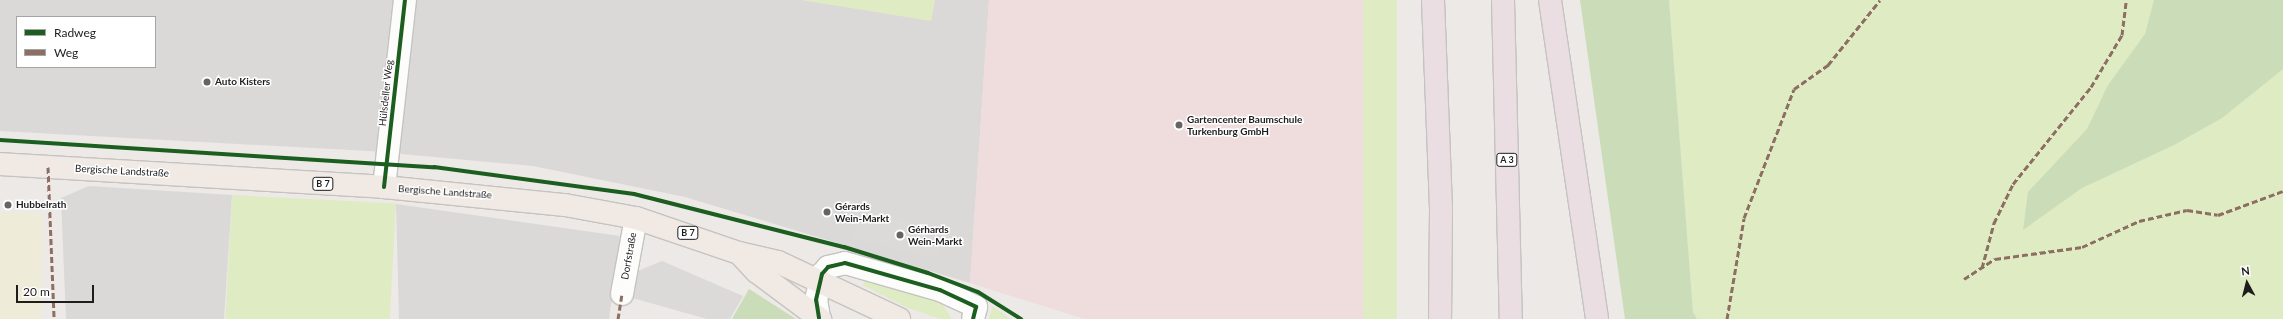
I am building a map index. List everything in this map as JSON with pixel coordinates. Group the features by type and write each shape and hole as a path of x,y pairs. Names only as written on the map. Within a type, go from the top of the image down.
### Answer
{"highway":[{"path":"1433,0 1441,209 1440,319"},
{"name":"A 3","path":"1503,0 1511,319"},
{"path":"1550,0 1597,319"}],"main road":[{"name":"Bergische Landstraße","path":"0,164 384,187 504,197 636,218 739,253 778,262 899,319"},
{"name":"Bergische Landstraße","path":"739,253 757,272 819,318"}],"street":[{"name":"Hülsdeller Weg","path":"384,187 405,0"},
{"name":"Dorfstraße","path":"622,294 636,218"},
{"path":"819,280 828,267 845,263 940,290 976,307 973,319"},
{"name":"Bergische Landstraße","path":"819,280 816,300 819,318"}],"shaded area":[{"path":"0,0 802,0 930,20 935,0 989,0 970,283 685,197 533,166 369,151 0,131"},
{"name":"Gartencenter Baumschule Turkenburg GmbH","path":"989,0 1363,0 1363,319 1085,319 970,283"},
{"path":"89,186 232,195 224,319 66,319 61,198"},
{"path":"396,204 620,236 609,319 399,319"},
{"name":"Gérhards Wein-Markt","path":"860,210 946,230 939,259 853,239"},
{"path":"0,213 43,214 41,319 0,319"},
{"path":"662,261 743,296 730,319 707,319 629,297 633,273"}],"green space":[{"path":"802,0 935,0 931,21"},
{"path":"1363,0 1397,0 1397,319 1363,319"},
{"path":"1580,0 1669,0 1693,312 1697,319 1625,319"},
{"path":"1669,0 2283,0 2283,319 1697,319 1693,312"},
{"path":"2154,0 2283,0 2283,69 2222,118 2174,145 2082,188 2023,230 2028,192 2087,129 2108,85 2145,34"},
{"path":"232,195 396,204 390,319 226,319"},
{"path":"866,278 941,302 952,319 940,319 906,307 863,285"},
{"path":"749,289 796,319 732,319"},
{"path":"992,307 995,308 1011,319 989,319"}],"marked path":[{"path":"1727,319 1744,218 1794,89 1828,65 1880,0"},
{"path":"1982,268 1994,223 2013,184 2091,87 2122,35 2126,0"},
{"path":"48,167 54,319"},
{"path":"1964,279 1995,259 2082,247 2139,221 2187,210 2218,215 2283,191"},
{"path":"41,206 50,206"},
{"path":"618,319 622,294"}],"cycle path":[{"path":"384,187 405,0"},
{"path":"0,140 434,167 634,194 844,247 928,273 978,292 1021,319"},
{"path":"819,318 816,300 822,274 828,267 845,263 940,290 976,307 973,319"}],"place":[{"name":"Auto Kisters","path":"207,82"},
{"name":"Gartencenter Baumschule Turkenburg GmbH","path":"1179,125"},
{"name":"Hubbelrath","path":"8,205"},
{"name":"Gérards Wein-Markt","path":"827,212"},
{"name":"Gérhards Wein-Markt","path":"900,235"}]}
